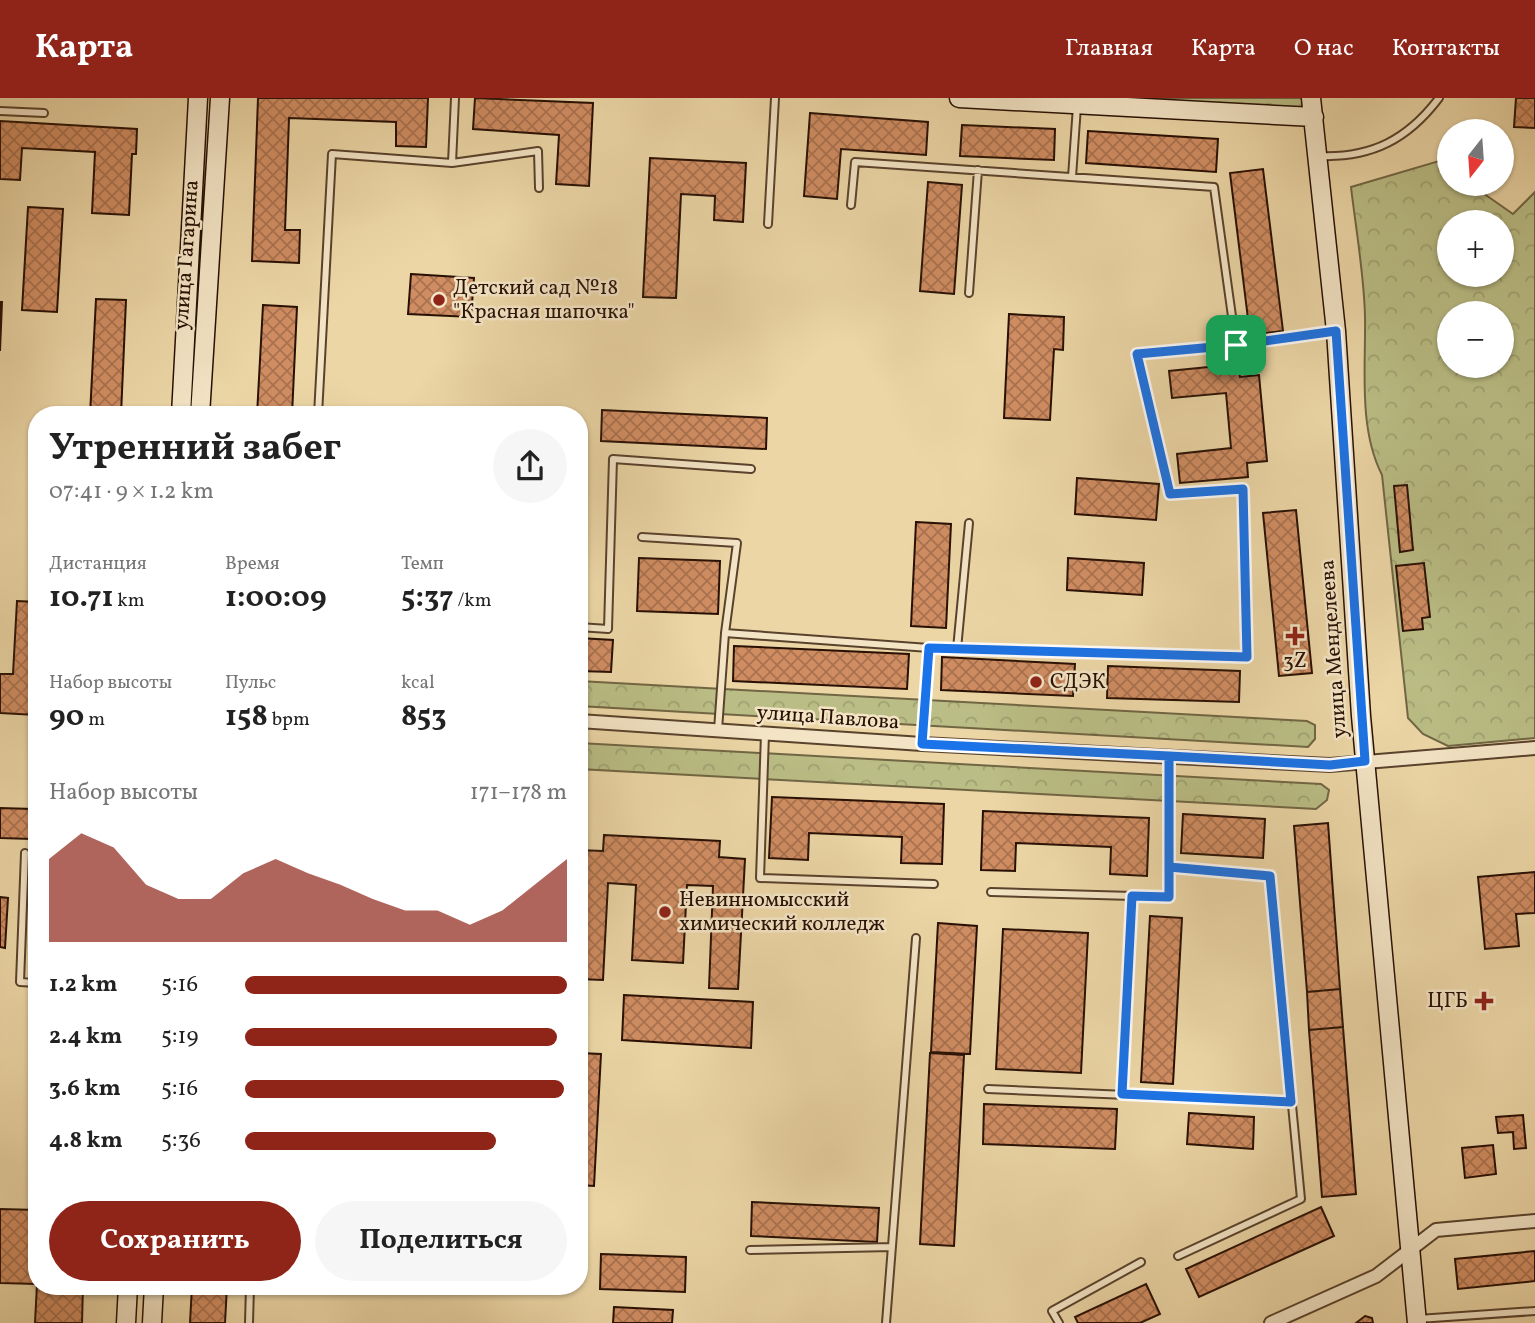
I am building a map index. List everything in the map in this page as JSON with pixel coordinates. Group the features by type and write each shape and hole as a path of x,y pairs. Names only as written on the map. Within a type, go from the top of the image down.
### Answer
{"main road":[{"name":"улица Гагарина","path":"181,406 198,98"},
{"name":"улица Гагарина","path":"201,406 220,98"},
{"path":"959,98 1314,117"},
{"name":"улица Менделеева","path":"1311,98 1336,331 1365,761 1417,1321"},
{"path":"126,1323 128,1295"},
{"path":"152,1323 154,1295"}],"street":[{"name":"улица Павлова","path":"588,722 922,744 1330,765 1535,748"},
{"path":"1271,1323 1376,1276 1436,1230 1535,1221"}],"lane":[{"path":"452,163 455,98"},
{"path":"768,224 775,98"},
{"path":"1318,156 1343,156 1387,145 1423,120 1439,98"},
{"path":"1072,177 1077,104"},
{"path":"0,111 44,113"},
{"path":"318,406 332,154 452,163 538,151 539,188"},
{"path":"851,205 855,162 1214,187 1236,345"},
{"path":"969,293 978,170"},
{"path":"725,633 929,648 1247,657 1243,489 1170,494 1137,354 1236,345 1336,331"},
{"path":"588,628 608,629 613,459 751,469"},
{"path":"957,649 969,523"},
{"path":"642,537 737,542 725,633 718,730"},
{"path":"922,744 929,648"},
{"path":"765,732 760,878 934,884"},
{"path":"991,892 1169,897 1169,756"},
{"path":"25,853 20,982 28,982"},
{"path":"1169,867 1270,876 1301,1199 1178,1256"},
{"path":"1122,1094 1132,896"},
{"path":"886,1323 916,939"},
{"path":"988,1089 1291,1102"},
{"path":"750,1250 892,1247"},
{"path":"1059,1323 1052,1311 1140,1262"},
{"path":"249,1323 250,1295"},
{"path":"1417,1321 1535,1311"},
{"path":"1516,1313 1516,1323"}],"green space":[{"path":"959,98 1311,98 1314,117"},
{"path":"1437,162 1437,196 1487,196 1507,210 1437,210 1437,287 1514,287 1514,213 1535,192 1535,738 1448,746 1423,734 1408,718 1382,475 1374,457 1366,417 1365,316 1351,187"},
{"path":"588,681 1307,721 1315,725 1315,739 1308,747 588,707"},
{"path":"588,743 1321,784 1329,790 1327,800 1316,809 588,769"}],"building":[{"path":"258,98 428,98 426,147 396,146 396,122 289,118 285,230 300,230 299,263 252,261"},
{"path":"475,98 593,103 589,186 556,184 559,135 473,129"},
{"path":"1516,98 1535,98 1535,128 1514,127"},
{"path":"810,113 928,122 926,155 841,149 837,199 804,196"},
{"path":"0,121 137,129 136,154 132,154 129,215 92,213 95,152 22,148 20,180 0,179"},
{"path":"962,125 1055,129 1054,160 960,156"},
{"path":"1088,131 1218,139 1216,172 1086,163"},
{"path":"650,158 746,163 743,222 714,220 715,196 681,194 676,298 643,297"},
{"path":"1263,169 1283,331 1250,335 1230,173"},
{"path":"928,182 962,185 954,294 920,291"},
{"path":"28,207 63,209 57,312 22,310"},
{"path":"411,274 474,278 471,317 408,314"},
{"path":"96,299 126,300 121,406 90,406"},
{"path":"0,302 2,302 0,351"},
{"path":"263,305 297,307 292,406 257,406"},
{"path":"1009,314 1064,317 1063,350 1054,349 1050,420 1004,418"},
{"path":"1238,364 1240,377 1259,375 1267,461 1247,463 1248,477 1180,483 1177,454 1231,448 1226,393 1172,398 1169,371"},
{"path":"602,410 767,418 766,449 601,441"},
{"path":"1077,478 1159,484 1156,520 1075,514"},
{"path":"1407,485 1413,550 1400,552 1394,486"},
{"path":"1296,510 1312,673 1279,676 1263,513"},
{"path":"916,522 951,524 946,628 911,626"},
{"path":"639,558 720,561 718,614 637,611"},
{"path":"1068,558 1144,563 1142,595 1067,590"},
{"path":"1424,563 1430,617 1422,618 1423,629 1403,631 1396,566"},
{"path":"17,601 28,602 28,715 0,713 0,674 13,674"},
{"path":"588,639 613,640 611,672 588,671"},
{"path":"734,646 909,654 907,689 733,681"},
{"path":"942,657 1075,664 1073,696 941,690"},
{"path":"1108,666 1240,671 1239,702 1107,698"},
{"path":"772,797 944,804 942,864 901,863 902,837 809,833 808,860 769,858"},
{"path":"0,808 28,809 28,839 0,838"},
{"path":"983,811 1149,818 1147,876 1110,874 1111,847 1016,843 1015,871 981,870"},
{"path":"1183,814 1265,819 1263,858 1181,853"},
{"path":"1328,823 1340,989 1307,992 1294,826"},
{"path":"604,835 720,841 719,857 745,859 738,989 709,988 713,886 687,885 683,963 632,960 636,885 608,883 603,980 588,979 588,850 603,851"},
{"path":"1535,872 1535,913 1516,914 1519,946 1485,949 1478,877"},
{"path":"0,897 8,898 5,948 0,947"},
{"path":"1150,916 1182,918 1173,1084 1141,1082"},
{"path":"938,923 977,926 970,1054 931,1052"},
{"path":"1003,929 1088,933 1081,1073 996,1069"},
{"path":"1340,989 1343,1027 1309,1030 1307,992"},
{"path":"624,995 753,1002 751,1048 622,1040"},
{"path":"1343,1027 1356,1194 1322,1197 1309,1030"},
{"path":"588,1053 601,1054 594,1186 588,1186"},
{"path":"930,1053 964,1055 954,1246 920,1244"},
{"path":"984,1104 1117,1109 1115,1149 983,1144"},
{"path":"1189,1113 1254,1117 1253,1149 1187,1144"},
{"path":"1523,1115 1526,1148 1514,1149 1513,1132 1498,1133 1496,1117"},
{"path":"1493,1145 1496,1174 1465,1178 1462,1148"},
{"path":"752,1202 879,1208 877,1242 751,1236"},
{"path":"1321,1207 1334,1236 1199,1297 1186,1269"},
{"path":"0,1209 28,1210 28,1284 0,1283"},
{"path":"1535,1251 1535,1281 1458,1289 1455,1259"},
{"path":"601,1254 686,1257 685,1292 600,1289"},
{"path":"1146,1284 1160,1314 1140,1323 1078,1323 1075,1317"},
{"path":"36,1295 83,1295 82,1323 35,1323"},
{"path":"192,1295 227,1295 225,1323 190,1323"},
{"path":"614,1307 673,1310 672,1323 613,1323"},
{"path":"1365,1316 1372,1318 1373,1323 1356,1323"}],"place":[{"name":"Детский сад №18 \"Красная шапочка\"","path":"439,300"},
{"name":"3Z","path":"1295,636"},
{"name":"СДЭК","path":"1036,682"},
{"name":"Невинномысский химический колледж","path":"665,912"},
{"name":"ЦГБ","path":"1484,1001"}],"route":[{"path":"1236,345 1137,354 1170,494 1243,489 1247,657 929,648 922,744 1169,756 1169,897 1132,896 1122,1094 1291,1102 1270,876 1169,867 1169,811 1169,756 1330,765 1365,761 1336,331 1236,345"}]}
